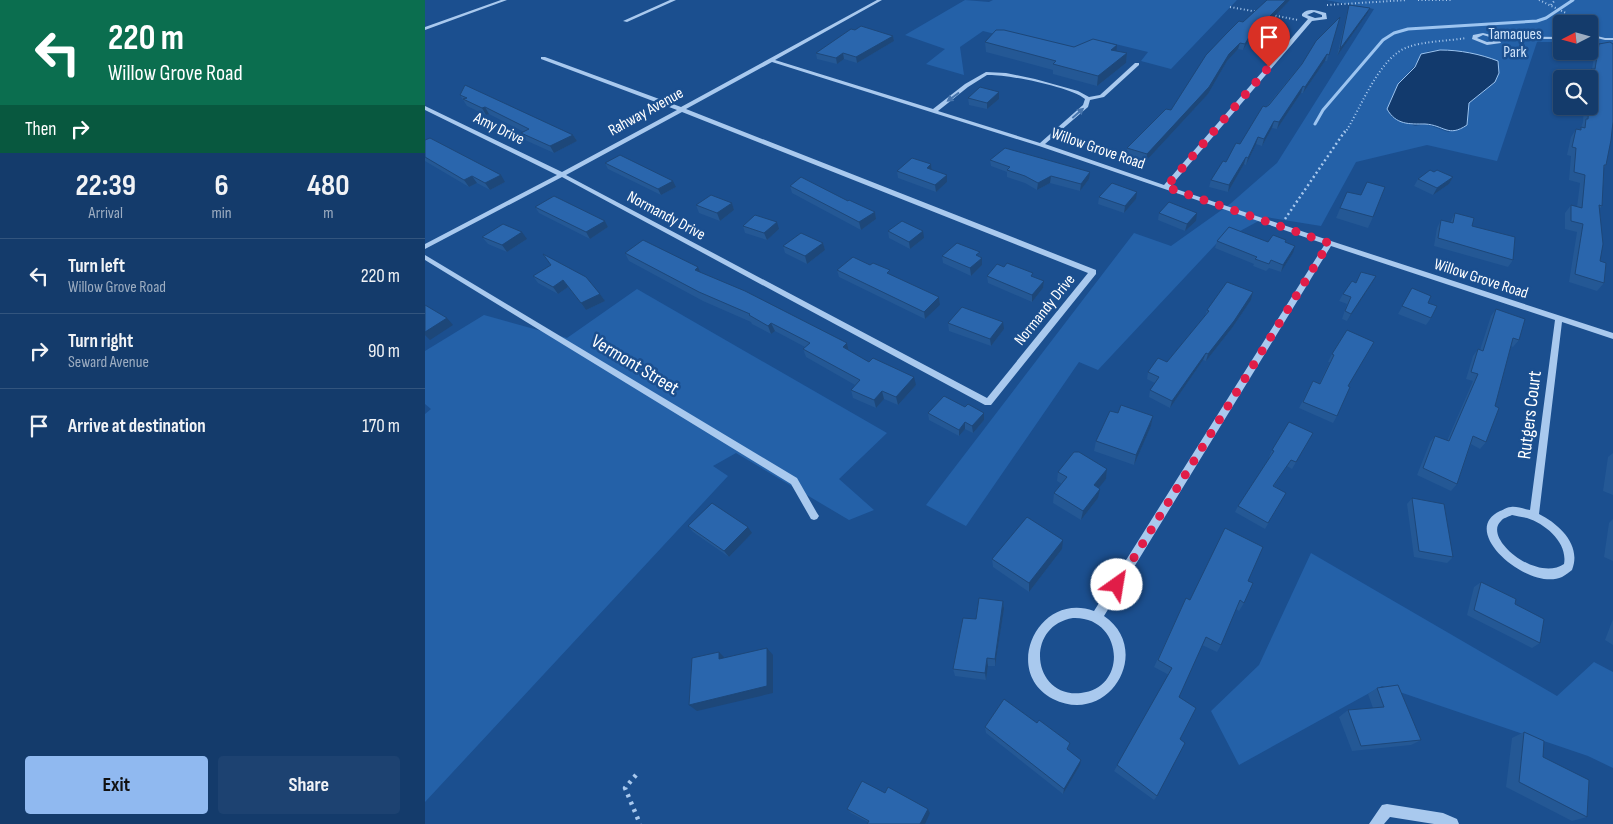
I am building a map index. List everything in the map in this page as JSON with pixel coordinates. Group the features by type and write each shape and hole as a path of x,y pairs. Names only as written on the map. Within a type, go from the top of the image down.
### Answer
{"street":[{"path":"425,29 505,0"},
{"path":"625,21 674,0"},
{"name":"Rahway Avenue","path":"425,247 562,175 880,0"},
{"path":"1166,187 1309,20"},
{"path":"1495,37 1499,42 1491,44 1479,42 1474,37 1483,34 1495,37 1553,38"},
{"path":"1598,37 1613,40"},
{"path":"1598,39 1605,39"},
{"name":"Normandy Drive","path":"543,58 680,109 1093,272 988,403 562,175"},
{"name":"Willow Grove Road","path":"771,60 935,110 1329,243 1613,336"},
{"path":"1087,99 1102,96 1137,64"},
{"path":"935,110 985,74 1007,74 1081,94 1087,99"},
{"path":"1041,145 1086,106 1087,99"},
{"name":"Amy Drive","path":"425,108 562,175"},
{"path":"1096,618 1329,243"},
{"name":"Vermont Street","path":"425,257 794,481 814,516"},
{"name":"Rutgers Court","path":"1534,515 1559,319"},
{"path":"1511,511 1534,515 1549,524 1567,542 1571,552 1570,564 1564,570 1552,575 1536,573 1523,568 1511,561 1495,542 1492,529 1495,519 1502,513 1511,511"},
{"path":"1064,614 1083,614 1096,618 1113,633 1119,646 1121,659 1117,677 1109,688 1098,696 1084,700 1070,699 1057,693 1045,684 1037,672 1034,659 1034,645 1039,633 1047,623 1064,614"},
{"path":"1376,824 1387,810 1443,819 1452,824"}],"path":[{"path":"1326,5 1407,0"},
{"path":"1418,0 1451,0"},
{"path":"1539,0 1562,11"},
{"path":"1551,6 1555,0"},
{"path":"1230,6 1259,12"},
{"path":"1269,14 1309,20"},
{"path":"1281,226 1354,119 1372,85 1392,57 1408,47 1474,37"},
{"path":"637,776 625,788 641,824"}],"green space":[{"path":"965,0 989,2 993,0 1237,0 1171,69 1141,61 1148,52 1103,41 1076,54 983,31 960,47 964,75 926,64 945,49 905,35"},
{"name":"Tamaques Park","path":"1326,0 1613,0 1613,44 1598,43 1598,15 1553,15 1553,42 1537,42 1497,161 1427,145 1356,162 1321,226 1266,217 1216,244 1098,370 1079,362 966,526 926,505 1134,233 1171,246 1230,204 1277,163 1374,9","holes":["1452,50 1487,57 1495,82 1469,103 1467,125 1448,132 1426,124 1415,126 1392,117 1388,109 1398,84 1428,51"]},
{"path":"637,289 887,433 839,479 874,510 849,520 736,453 713,466 728,476 425,802 425,414 431,409 425,404 425,351 484,315 567,338"},
{"path":"1311,553 1557,696 1594,662 1613,672 1613,768 1588,756 1382,686 1239,765 1211,711 1259,665"}],"shaded area":[{"path":"1440,50 1470,53 1498,61 1499,73 1495,82 1469,103 1467,125 1461,129 1450,131 1431,125 1403,122 1394,118 1387,109 1398,84 1415,67 1421,54"}],"building":[{"path":"1267,0 1286,0 1260,26 1256,25 1245,44 1240,43 1229,54 1209,87 1147,154 1127,148 1166,109 1171,110 1206,55 1239,21 1243,22"},
{"path":"1349,5 1370,8 1340,49"},
{"path":"1340,17 1329,55 1327,54 1305,87 1303,86 1279,122 1274,121 1264,139 1258,137 1248,158 1246,157 1229,185 1211,180 1223,161 1226,162 1236,143 1240,144 1263,106 1269,105 1302,64 1316,41"},
{"path":"861,26 893,36 856,57 843,53 836,58 816,53 851,29 855,30"},
{"path":"996,30 1004,30 1074,47 1093,39 1117,45 1111,50 1127,53 1098,76 1053,64 1056,61 985,42"},
{"path":"1610,42 1613,44 1613,122 1606,165 1604,165 1602,206 1599,205 1603,244 1600,261 1606,263 1604,283 1575,274 1583,224 1571,221 1571,205 1582,208 1585,175 1574,172 1576,148 1572,147 1576,129 1581,130 1581,127 1585,128 1588,115 1598,115 1598,70 1591,70 1595,69 1598,60 1599,44"},
{"path":"465,85 573,135 550,146 521,133 529,129 485,107 482,108 463,99 467,98 460,95"},
{"path":"980,87 999,92 987,103 968,98"},
{"path":"430,138 501,175 485,183 472,176 464,180 425,157 425,140"},
{"path":"1005,148 1090,172 1081,184 1051,176 1038,183 1007,170 1010,167 990,160"},
{"path":"620,155 673,181 658,189 605,163"},
{"path":"912,158 931,164 927,168 947,175 935,185 897,171"},
{"path":"1430,170 1434,172 1437,170 1453,177 1437,188 1418,179"},
{"path":"801,177 848,201 875,212 859,222 790,186"},
{"path":"1367,182 1385,187 1373,217 1340,208 1347,192 1361,195"},
{"path":"1112,183 1137,192 1125,206 1099,197"},
{"path":"711,195 732,203 717,213 696,205"},
{"path":"554,196 605,221 586,232 535,207"},
{"path":"1169,202 1197,213 1187,224 1159,213"},
{"path":"1455,213 1474,218 1472,226 1515,237 1513,260 1438,238 1441,220 1453,223"},
{"path":"755,215 777,222 764,233 743,226"},
{"path":"902,221 923,231 909,242 888,231"},
{"path":"503,224 522,232 502,245 482,237"},
{"path":"1229,227 1268,242 1273,235 1295,246 1283,265 1271,260 1269,264 1255,259 1257,257 1217,241"},
{"path":"801,233 823,243 805,256 783,246"},
{"path":"643,240 698,267 695,270 745,291 847,343 843,347 869,362 873,358 914,377 896,397 882,391 874,400 851,390 860,380 803,349 810,343 771,323 768,326 750,314 699,292 625,253"},
{"path":"957,243 980,252 976,255 982,258 970,268 942,256"},
{"path":"543,254 586,277 600,294 581,303 563,280 553,287 533,276 551,265"},
{"path":"853,257 870,265 873,263 890,270 887,273 939,297 924,312 837,270"},
{"path":"1007,263 1033,273 1031,276 1044,281 1032,295 987,276 997,264 1004,267"},
{"path":"1361,272 1376,276 1351,314 1345,311 1351,297 1343,294 1352,281 1356,283"},
{"path":"1227,282 1253,292 1234,321 1208,354 1206,353 1172,401 1150,390 1159,377 1148,372 1158,358 1167,362 1209,311 1207,310"},
{"path":"1412,288 1431,296 1428,303 1437,306 1431,318 1402,306"},
{"path":"425,305 447,318 425,332"},
{"path":"962,307 1003,322 990,339 948,323"},
{"path":"1496,309 1525,319 1519,340 1513,338 1495,406 1499,408 1486,442 1473,436 1457,484 1423,468 1435,436 1449,441 1478,374 1471,372 1478,349 1483,351"},
{"path":"1347,330 1374,342 1348,386 1350,387 1337,416 1303,402 1313,381 1320,384 1334,355 1332,354"},
{"path":"944,396 965,407 968,404 984,413 972,426 965,422 959,430 928,413"},
{"path":"1121,405 1153,416 1136,455 1096,441 1110,411 1118,413"},
{"path":"1289,422 1313,433 1296,462 1291,460 1273,486 1286,493 1268,523 1238,506 1274,451 1272,450"},
{"path":"1074,452 1079,452 1107,469 1094,485 1100,489 1083,511 1054,493 1067,477 1058,472"},
{"path":"1412,498 1444,504 1453,557 1419,551"},
{"path":"712,503 748,527 724,551 688,526"},
{"path":"1027,517 1063,540 1029,583 992,559"},
{"path":"1225,528 1263,547 1248,581 1253,583 1244,603 1240,600 1221,645 1206,637 1179,697 1196,708 1180,739 1185,743 1157,796 1117,765 1172,668 1158,660 1186,598 1190,600"},
{"path":"1481,582 1516,599 1515,604 1544,619 1540,643 1474,610"},
{"path":"979,598 1003,601 995,659 987,658 985,673 953,669 963,618 976,619"},
{"path":"767,648 767,686 689,705 692,658 719,652 719,659"},
{"path":"1398,685 1421,740 1361,746 1348,710 1384,707 1377,688"},
{"path":"1004,699 1037,723 1039,720 1070,743 1067,749 1081,760 1064,789 985,727"},
{"path":"1524,732 1544,741 1543,757 1589,780 1587,817 1519,782"},
{"path":"862,781 885,793 888,787 928,809 920,824 867,824 869,821 847,809"}],"waterway":[{"path":"1315,124 1323,110 1383,40 1394,33 1408,29 1537,21 1546,18 1573,0"}],"route":[{"path":"1117,585 1329,243 1166,187 1269,67"}]}
